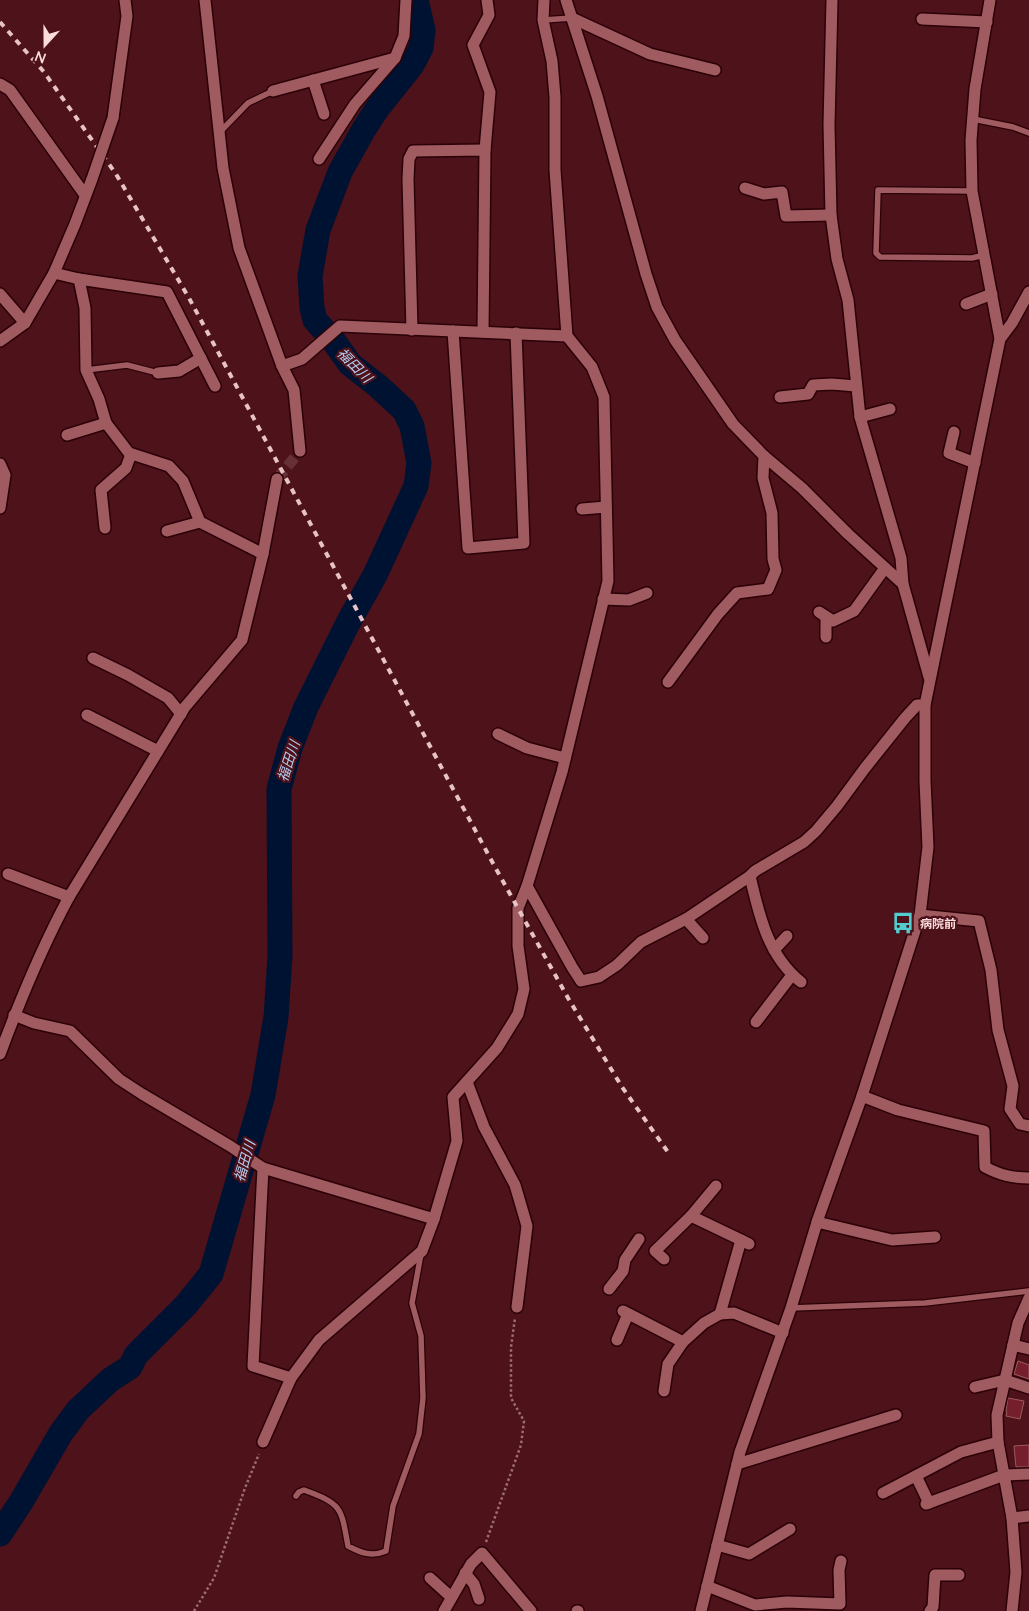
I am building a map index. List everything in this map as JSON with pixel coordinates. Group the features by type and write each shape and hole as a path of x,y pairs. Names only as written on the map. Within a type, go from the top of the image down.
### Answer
{"street":[{"path":"0,341 25,322 54,273 92,179 113,118 127,16 125,0"},
{"path":"205,0 223,168 239,248 282,366 294,390 300,452"},
{"path":"319,160 355,104 395,58 404,36 406,0"},
{"path":"483,332 485,150 490,92 473,45 489,15 487,0"},
{"path":"263,1442 291,1378 319,1340 422,1251 434,1219 457,1141 453,1097 498,1048 518,1014 524,989 518,946 518,908 527,886 565,758 608,581 604,397 592,367 567,336 555,170 552,61 543,20 544,0"},
{"path":"566,0 597,96 646,274 657,307 675,340 733,424 764,456 802,488 848,534 903,584"},
{"path":"832,0 829,125 831,215 837,259 848,300 860,417 901,558 903,584 929,679"},
{"path":"701,1611 737,1464 791,1308 817,1222 862,1096 920,915 928,847 925,780 925,705 1000,339 972,191 971,140 975,89 990,0"},
{"path":"572,18 650,54 716,70"},
{"path":"922,19 987,22"},
{"path":"273,91 395,58"},
{"path":"313,80 324,114"},
{"path":"0,84 10,90 85,194"},
{"path":"412,330 409,159 413,151 485,150"},
{"path":"745,188 764,194 782,192 786,216 831,215"},
{"path":"54,273 80,279 167,292 215,386"},
{"path":"80,279 85,308 86,370 99,399 106,423 129,453 169,466 183,481 200,522 263,554"},
{"path":"1000,339 1012,323 1029,292"},
{"path":"0,294 25,322"},
{"path":"966,304 992,294"},
{"path":"282,366 302,359 340,326 567,336"},
{"path":"453,331 468,548 524,543 516,333"},
{"path":"158,373 179,371 201,358"},
{"path":"780,397 808,394 813,385 856,386"},
{"path":"860,417 890,409"},
{"path":"66,435 106,423"},
{"path":"954,432 949,453 975,462"},
{"path":"105,528 102,490 126,468 131,454"},
{"path":"668,682 718,614 737,593 768,589 776,570 773,559 772,513 763,478 764,456"},
{"path":"0,464 5,475 0,508"},
{"path":"0,1054 14,1015 52,928 68,897 181,714 242,640 263,554 277,479"},
{"path":"582,509 606,507"},
{"path":"166,531 200,522"},
{"path":"826,637 822,614 833,621 854,610 885,568"},
{"path":"603,599 629,600 648,593"},
{"path":"93,658 168,698 181,714"},
{"path":"527,886 581,981 598,977 617,965 641,942 686,919 755,871 804,842 837,806 904,718 917,705 925,705"},
{"path":"87,715 158,752"},
{"path":"498,734 528,748 565,758"},
{"path":"8,874 68,897"},
{"path":"750,876 758,910 770,943 788,971 797,979 756,1022"},
{"path":"920,915 979,921 991,970 998,1030 1013,1086 1010,1109 1020,1124 1029,1126"},
{"path":"686,919 702,938"},
{"path":"774,950 787,936"},
{"path":"14,1015 34,1023 70,1031 119,1079 263,1168 434,1219"},
{"path":"467,1082 484,1127 515,1185 527,1226 517,1307"},
{"path":"862,1096 898,1110 984,1131 985,1167 997,1174 1013,1178 1029,1178"},
{"path":"263,1168 253,1366 291,1378"},
{"path":"655,1250 691,1216 716,1186"},
{"path":"691,1216 745,1242 720,1314"},
{"path":"817,1222 892,1240 935,1237"},
{"path":"609,1290 623,1271 625,1260 637,1238 655,1250 664,1260"},
{"path":"1012,1611 1016,1572 1012,1518 998,1442 997,1415 1018,1323 1029,1298"},
{"path":"617,1340 626,1313 683,1342"},
{"path":"664,1391 668,1364 683,1342 704,1323 720,1314 734,1313 782,1333"},
{"path":"1013,1345 1029,1349"},
{"path":"975,1386 1005,1380 1029,1388"},
{"path":"737,1464 896,1415"},
{"path":"883,1493 961,1452 998,1442"},
{"path":"916,1476 928,1504 1004,1475 1029,1474"},
{"path":"1012,1518 1029,1516"},
{"path":"717,1545 749,1554 790,1529"},
{"path":"444,1611 471,1564 482,1553 531,1611"},
{"path":"707,1586 755,1605 787,1602 840,1607 839,1570 841,1561"},
{"path":"465,1574 474,1584 479,1599"},
{"path":"930,1611 933,1607 935,1575 959,1575"},
{"path":"430,1578 451,1598"}],"lane":[{"path":"543,20 572,18"},
{"path":"219,132 248,102 273,91"},
{"path":"973,119 1029,132"},
{"path":"972,191 878,190 876,253 880,257 972,258 985,255"},
{"path":"86,370 127,365 158,373"},
{"path":"296,1496 304,1490 321,1496 337,1506 343,1517 348,1546 376,1555 386,1551 393,1506 419,1434 422,1398 421,1336 412,1304 422,1251"},
{"path":"791,1308 925,1303 1029,1291"}],"path":[{"path":"482,1553 522,1437 524,1421 511,1398 511,1346 517,1307"},
{"path":"194,1611 214,1578 263,1442"}],"building":[{"path":"1018,1361 1029,1365 1029,1379 1014,1374"},
{"path":"1008,1398 1024,1401 1020,1419 1006,1416"},
{"path":"1029,1445 1029,1467 1016,1467 1014,1446"}],"waterway":[{"name":"福田川","path":"0,1534 61,1433 78,1410 110,1380 130,1367 136,1355 186,1305 211,1274 263,1095 276,1017 280,956 279,789 290,748 306,707 348,623 375,575 416,486 419,463 412,426 404,410 350,364 333,340 315,320 312,308 310,276 318,230 340,172 377,109 412,65 421,48 423,30 416,0"}],"tunnel":[{"path":"277,479 300,451"}],"railway":[{"path":"0,22 44,72 116,174 189,298 495,867 568,998 622,1087 670,1155"}],"place":[{"name":"病院前","path":"903,923"}]}
